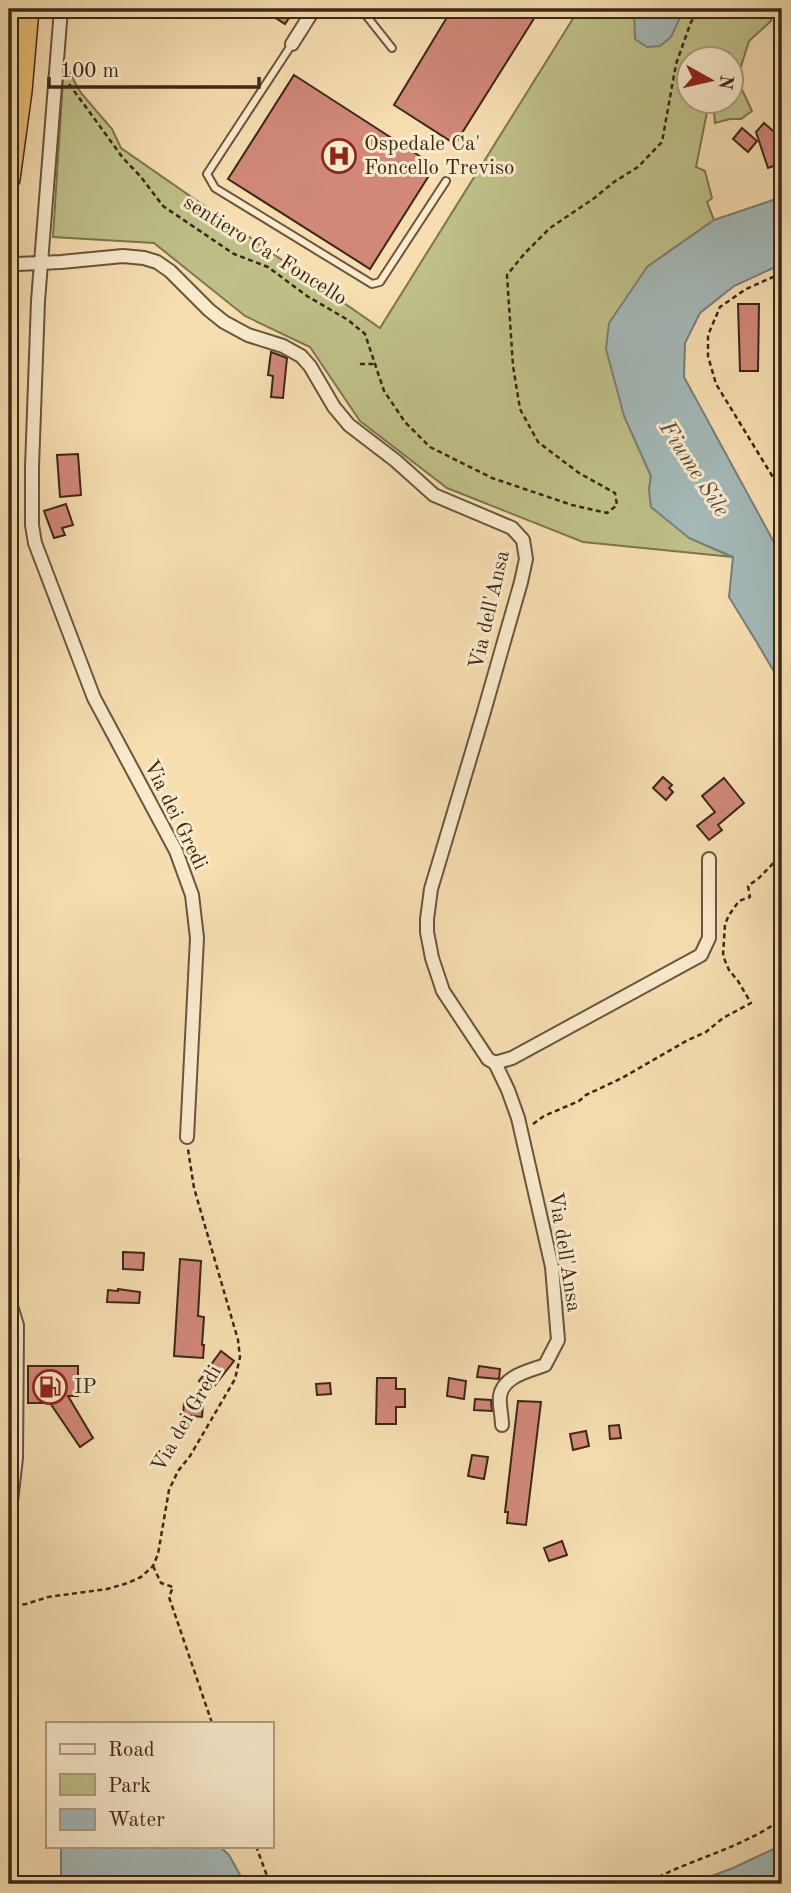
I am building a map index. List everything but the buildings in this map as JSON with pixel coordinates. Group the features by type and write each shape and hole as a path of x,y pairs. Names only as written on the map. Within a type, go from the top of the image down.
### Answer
{"highway":[{"path":"9,179 28,9"}],"street":[{"name":"Via dei Gredi","path":"61,9 40,262 32,467 33,533 94,698 176,851 192,895 197,938 187,1137"},
{"path":"292,44 314,9"},
{"name":"Via dell'Ansa","path":"17,264 123,256 144,258 164,266 224,322 247,335 283,346 300,356 310,366 334,407 349,425 434,495 512,528 523,540 526,559 521,582 480,728 430,888 427,919 432,958 443,991 488,1059 495,1063 514,1105 552,1267 558,1340 545,1365 518,1375 506,1383 500,1395 502,1425"},
{"path":"495,1063 512,1058 701,955 709,938 709,859"}],"lane":[{"path":"361,9 393,48"},
{"path":"292,44 207,174 215,188 372,284 380,282 446,181"},
{"path":"9,1139 15,1162 11,1296 20,1325 19,1458 14,1502 14,1565 9,1577"}],"path":[{"name":"sentiero Ca' Foncello","path":"57,64 77,97 122,158 141,177 163,206 234,254 268,267 365,334 384,391 405,422 430,447 492,478 572,505 607,513 617,505 615,493 579,473 538,442 520,410 513,366 507,275 524,253 550,228 638,167 662,142 676,64 691,22 699,9"},
{"path":"782,273 746,289 720,307 708,335 708,356 716,384 782,492"},
{"path":"360,364 376,364"},
{"path":"522,1132 544,1116 579,1101 706,1032 723,1018 751,1003 723,956 725,924 739,901 750,897 748,886 782,854"},
{"name":"Via dei Gredi","path":"153,1566 158,1554 169,1490 235,1379 240,1357 236,1332 194,1188 187,1137"},
{"path":"14,1606 128,1583 141,1577 153,1566 161,1583 173,1587 169,1597 212,1722"},
{"path":"643,1884 716,1854 768,1829 782,1819"},
{"path":"257,1848 270,1884"}],"green space":[{"path":"579,9 773,9 771,21 749,41 746,50 746,46 676,46 676,116 706,116 696,167 705,171 712,198 707,202 714,220 647,267 624,415 651,476 649,490 689,538 733,557 583,542 447,488 360,421 310,347 245,316 154,243 53,237 64,63 81,93 112,129 121,148 380,328"},
{"path":"746,98 752,111 746,115"},
{"path":"714,116 745,116 741,119 715,123"}],"water":[{"path":"634,9 684,9 671,37 660,46 647,47 635,39"},
{"name":"Fiume Sile","path":"782,197 782,264 734,286 700,313 685,343 684,377 782,557 782,690 779,680 729,597 733,557 689,538 651,507 651,476 624,416 606,349 609,323 647,267 714,220"},
{"path":"782,1845 782,1884 691,1884 733,1868"},
{"path":"61,1848 221,1848 229,1855 245,1884 61,1884"}],"place":[{"name":"Ospedale Ca' Foncello Treviso","path":"339,156"},
{"name":"IP","path":"50,1387"}]}
